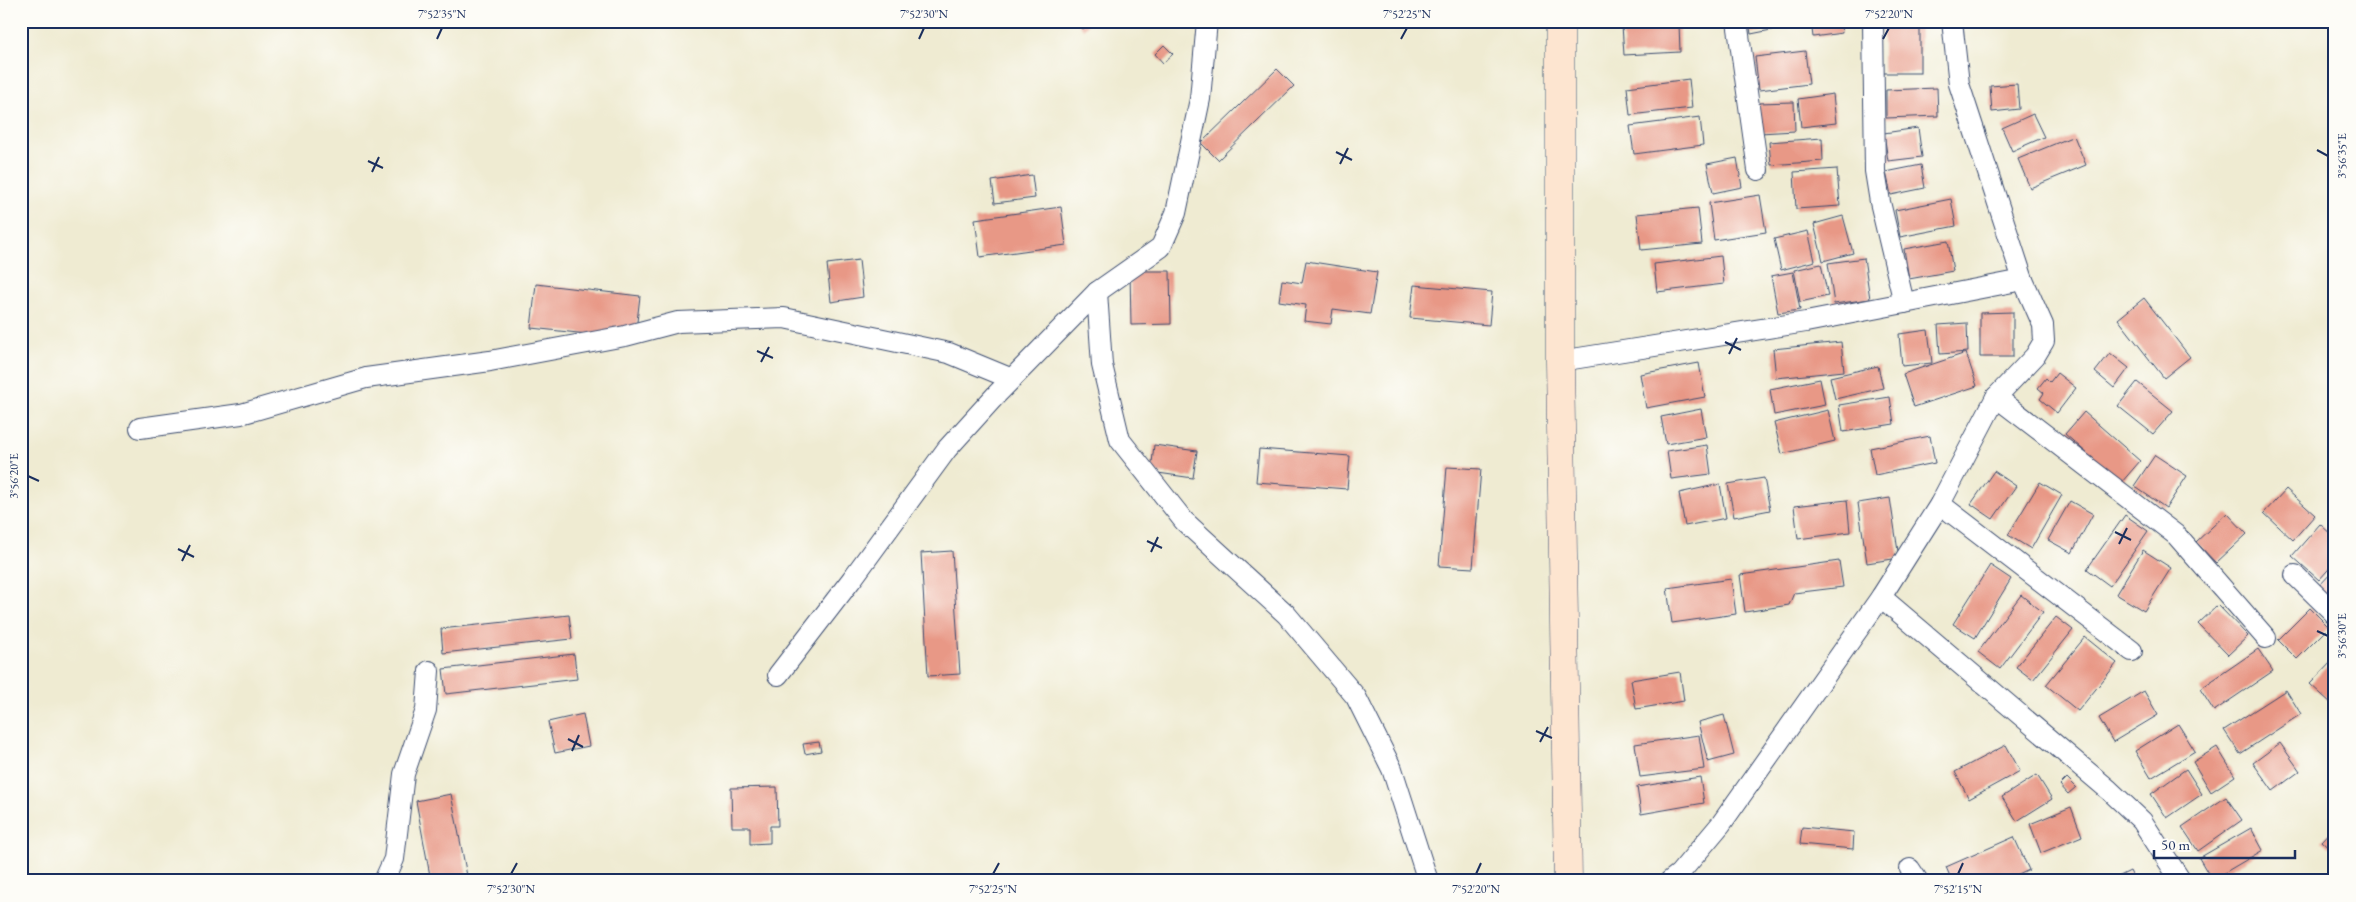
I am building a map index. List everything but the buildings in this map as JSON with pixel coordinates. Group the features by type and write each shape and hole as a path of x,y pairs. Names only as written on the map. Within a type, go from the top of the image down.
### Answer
{"main road":[{"path":"1560,21 1560,361 1568,881"}],"street":[{"path":"778,675 852,579 947,449 1097,292 1161,247 1176,213 1200,99 1207,21"},
{"path":"1738,21 1758,170"},
{"path":"1873,21 1875,171 1880,202 1904,303"},
{"path":"1670,881 1679,874 1721,824 1881,597 1940,504 1996,397 2035,356 2044,342 2043,324 2023,280 1960,84 1952,21"},
{"path":"1560,361 1806,322 2023,280"},
{"path":"1097,292 1102,365 1120,440 1184,521 1286,614 1356,697 1392,769 1428,881"},
{"path":"140,428 241,414 366,378 490,361 625,336 678,322 784,318 949,352 1012,379"},
{"path":"1996,397 2176,535 2266,638"},
{"path":"1940,504 2132,651"},
{"path":"2295,575 2335,614"},
{"path":"1881,597 2109,790 2142,821 2181,881"},
{"path":"384,881 394,859 404,774 426,710 429,671"}]}
